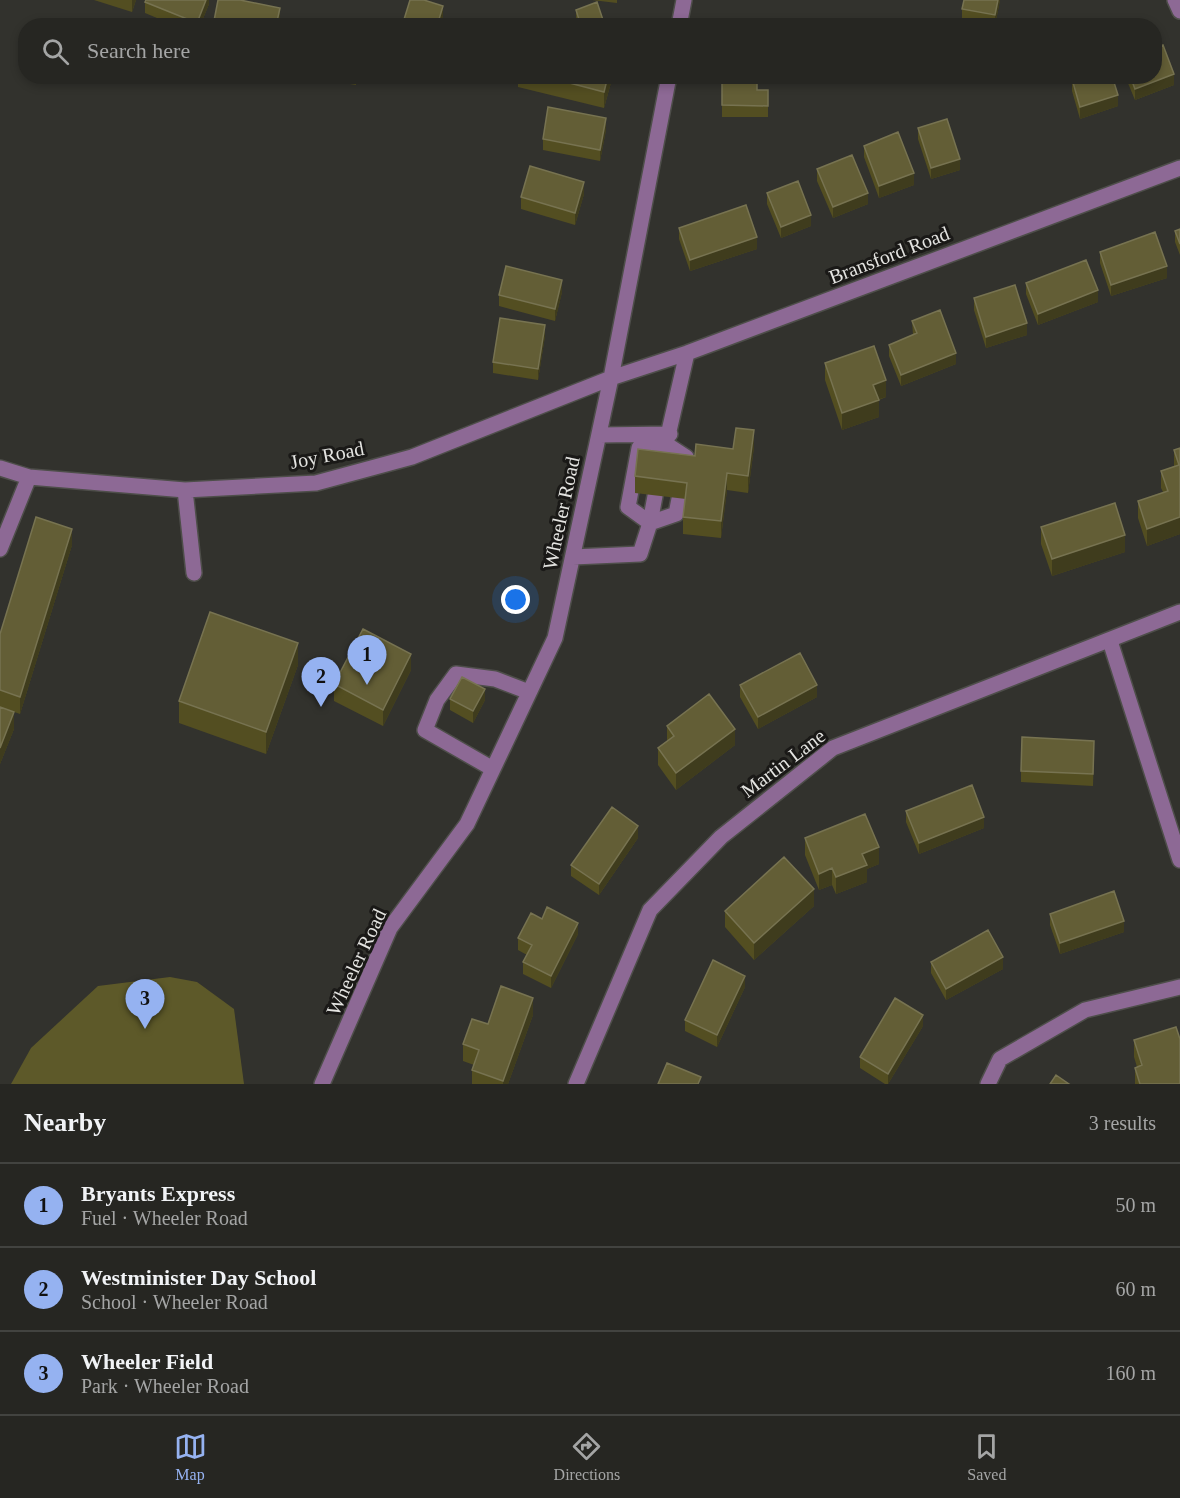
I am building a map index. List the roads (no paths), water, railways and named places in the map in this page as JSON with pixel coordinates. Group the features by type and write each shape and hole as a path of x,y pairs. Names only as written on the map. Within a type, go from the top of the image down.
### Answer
{"street":[{"path":"681,18 684,0"},
{"path":"1175,0 1180,11"},
{"name":"Wheeler Road","path":"322,1084 390,928 467,824 555,638 611,378 667,84"},
{"name":"Bransford Road","path":"611,378 687,353 1180,168"},
{"path":"661,468 687,353"},
{"name":"Joy Road","path":"0,468 29,477 185,490 316,483 412,458 611,378"},
{"path":"599,435 668,439 686,457 684,471"},
{"path":"650,523 628,507 639,448 668,439"},
{"path":"0,549 29,477"},
{"path":"185,490 194,573"},
{"path":"573,557 640,554 650,523 655,496"},
{"path":"650,523 676,514 679,499"},
{"name":"Martin Lane","path":"576,1084 650,910 721,837 833,748 1180,612"},
{"path":"1110,641 1180,860"},
{"path":"493,769 425,730 437,700 456,674 495,679 530,692"},
{"path":"988,1084 1000,1059 1085,1010 1180,987"}],"place":[{"name":"Bryants Express","path":"367,685"},
{"name":"Westminister Day School","path":"321,707"},
{"name":"Wheeler Field","path":"145,1029"}]}
